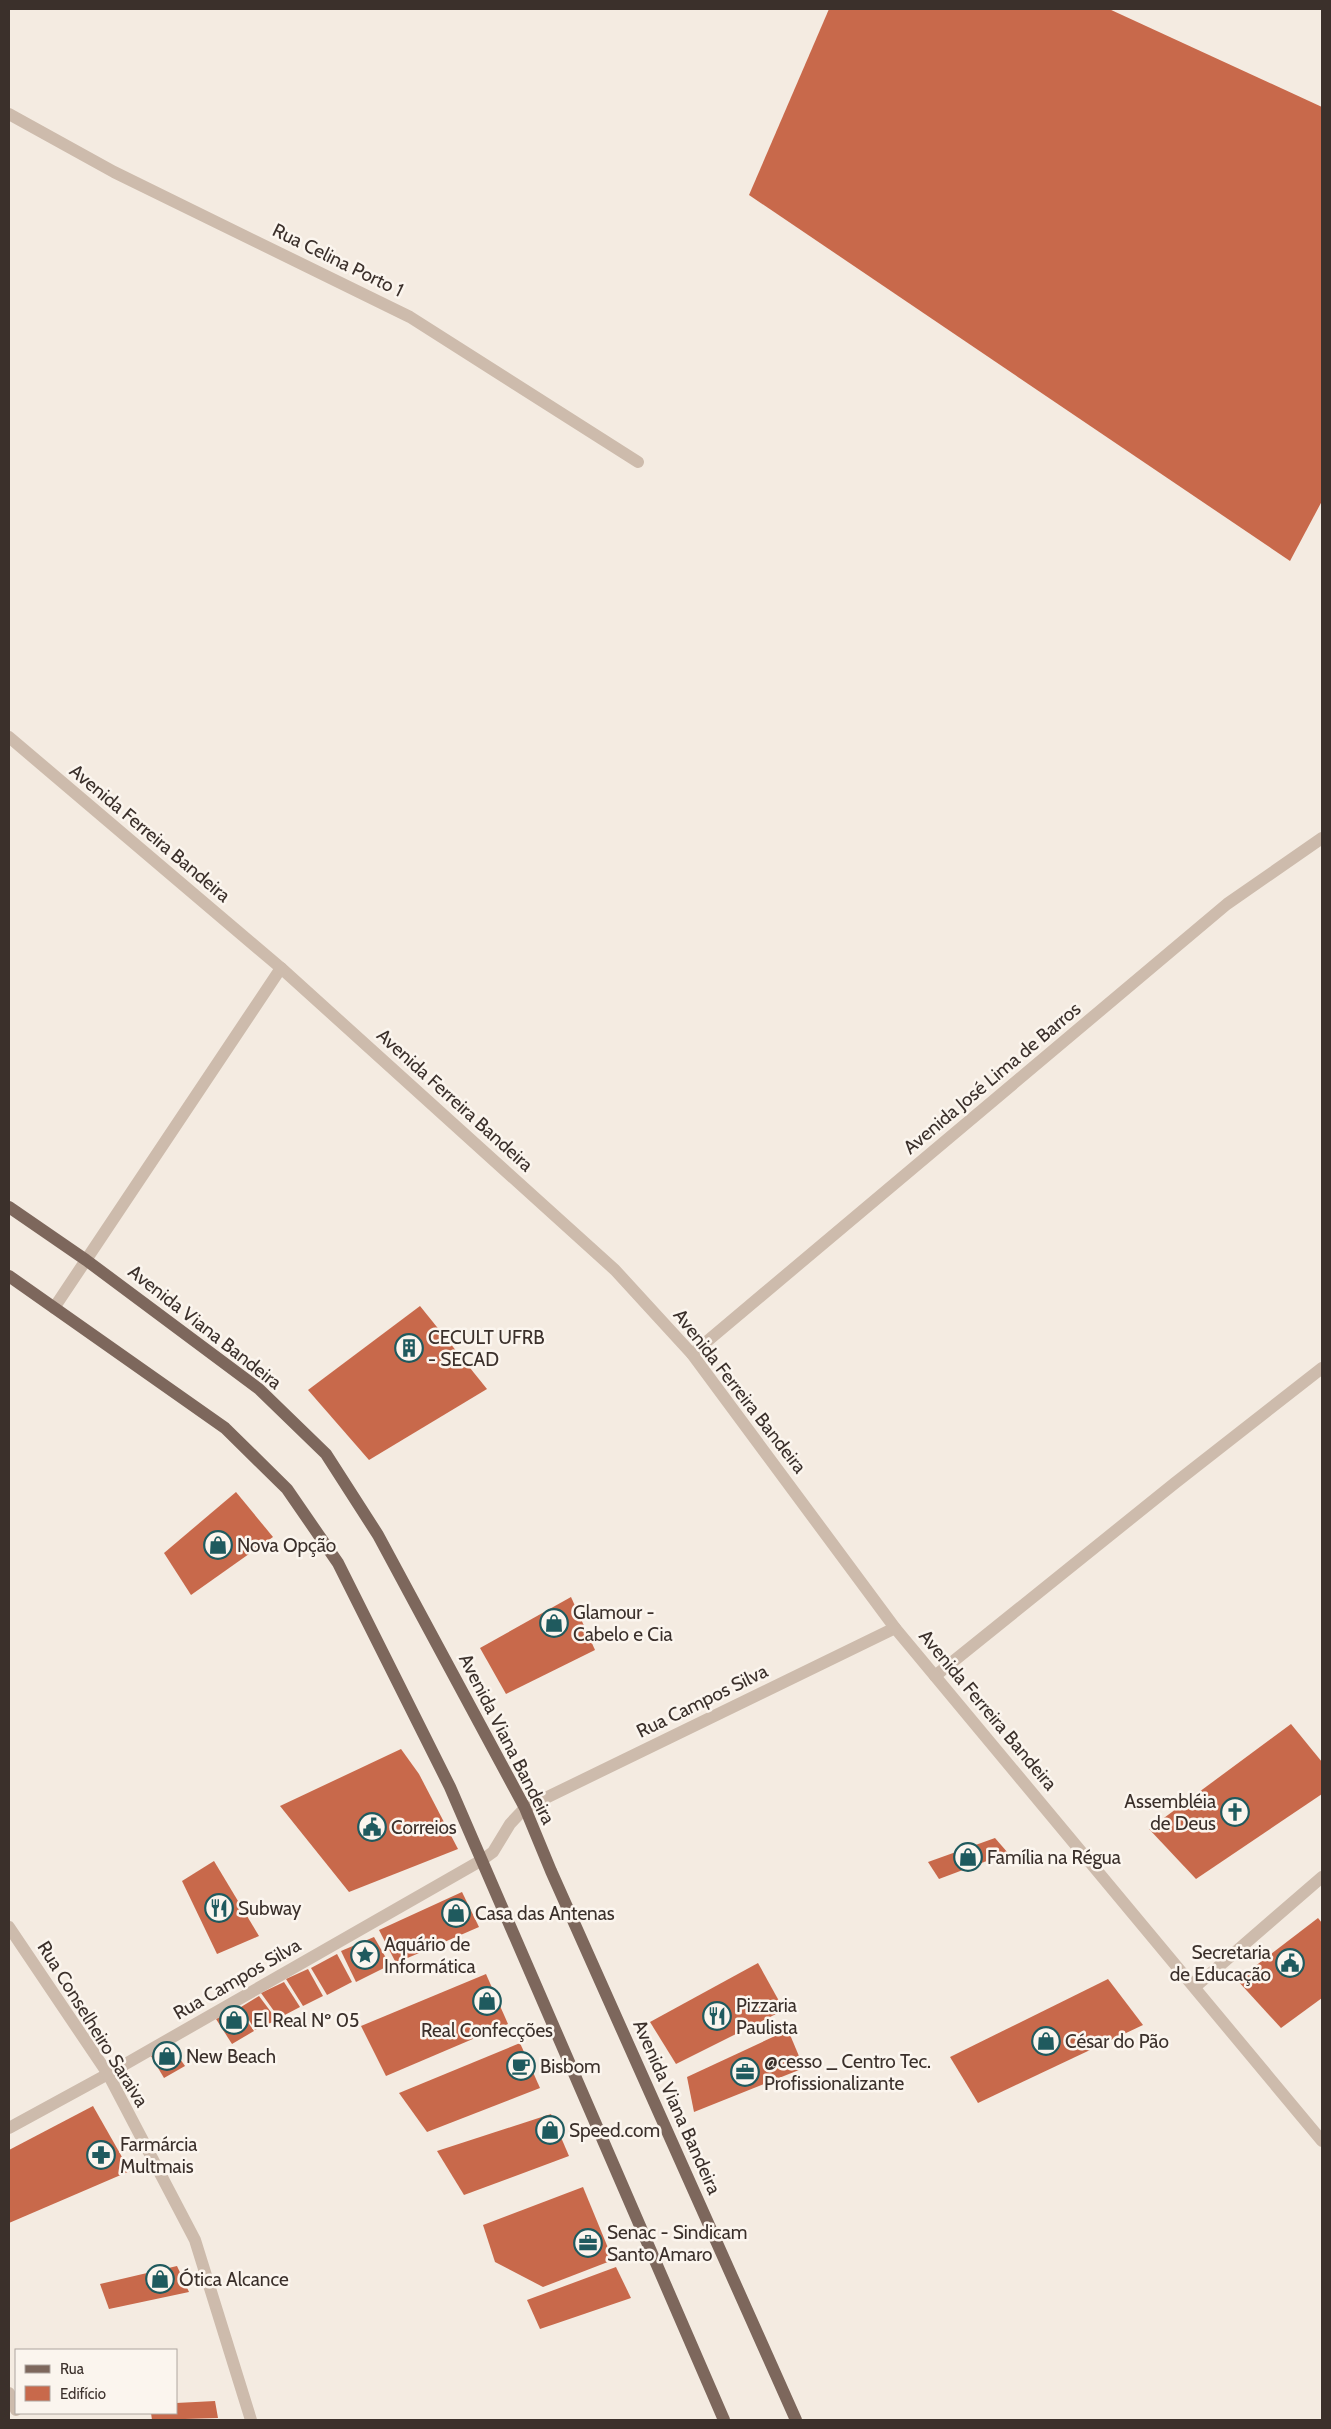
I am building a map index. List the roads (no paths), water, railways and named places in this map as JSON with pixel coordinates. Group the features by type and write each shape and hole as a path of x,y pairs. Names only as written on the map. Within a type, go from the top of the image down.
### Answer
{"main road":[{"name":"Avenida Viana Bandeira","path":"9,1207 86,1260 259,1389 326,1454 378,1535 525,1808 551,1871 796,2420"},
{"path":"9,1276 225,1428 287,1489 338,1563 450,1787 724,2420"}],"street":[{"name":"Rua Celina Porto 1","path":"9,114 114,172 410,317 638,462"},
{"name":"Avenida Ferreira Bandeira","path":"9,737 281,968 615,1270 692,1354 895,1628 1322,2141"},
{"name":"Avenida José Lima de Barros","path":"692,1354 1227,904 1322,838"},
{"path":"54,1308 281,968"},
{"path":"935,1676 1167,1489 1322,1368"},
{"name":"Rua Campos Silva","path":"9,2128 108,2074 482,1860 493,1852 510,1824 525,1808 895,1628"},
{"path":"1195,1987 1322,1877"},
{"name":"Rua Conselheiro Saraiva","path":"9,1927 108,2074 195,2240 251,2420"},
{"path":"9,2393 15,2406"}],"place":[{"name":"CECULT UFRB - SECAD","path":"409,1348"},
{"name":"Nova Opção","path":"218,1545"},
{"name":"Glamour - Cabelo e Cia","path":"554,1623"},
{"name":"Assembléia de Deus","path":"1235,1812"},
{"name":"Correios","path":"372,1827"},
{"name":"Família na Régua","path":"968,1857"},
{"name":"Subway","path":"219,1908"},
{"name":"Casa das Antenas","path":"456,1913"},
{"name":"Aquário de Informática","path":"365,1955"},
{"name":"Secretaria de Educação","path":"1290,1963"},
{"name":"Real Confecções","path":"487,2001"},
{"name":"Pizzaria Paulista","path":"717,2016"},
{"name":"El Real Nº 05","path":"234,2020"},
{"name":"César do Pão","path":"1046,2041"},
{"name":"New Beach","path":"167,2056"},
{"name":"Bisbom","path":"521,2066"},
{"name":"@cesso _ Centro Tec. Profissionalizante","path":"745,2072"},
{"name":"Speed.com","path":"550,2130"},
{"name":"Farmárcia Multmais","path":"101,2155"},
{"name":"Senac - Sindicam Santo Amaro","path":"588,2243"},
{"name":"Ótica Alcance","path":"160,2279"}]}
